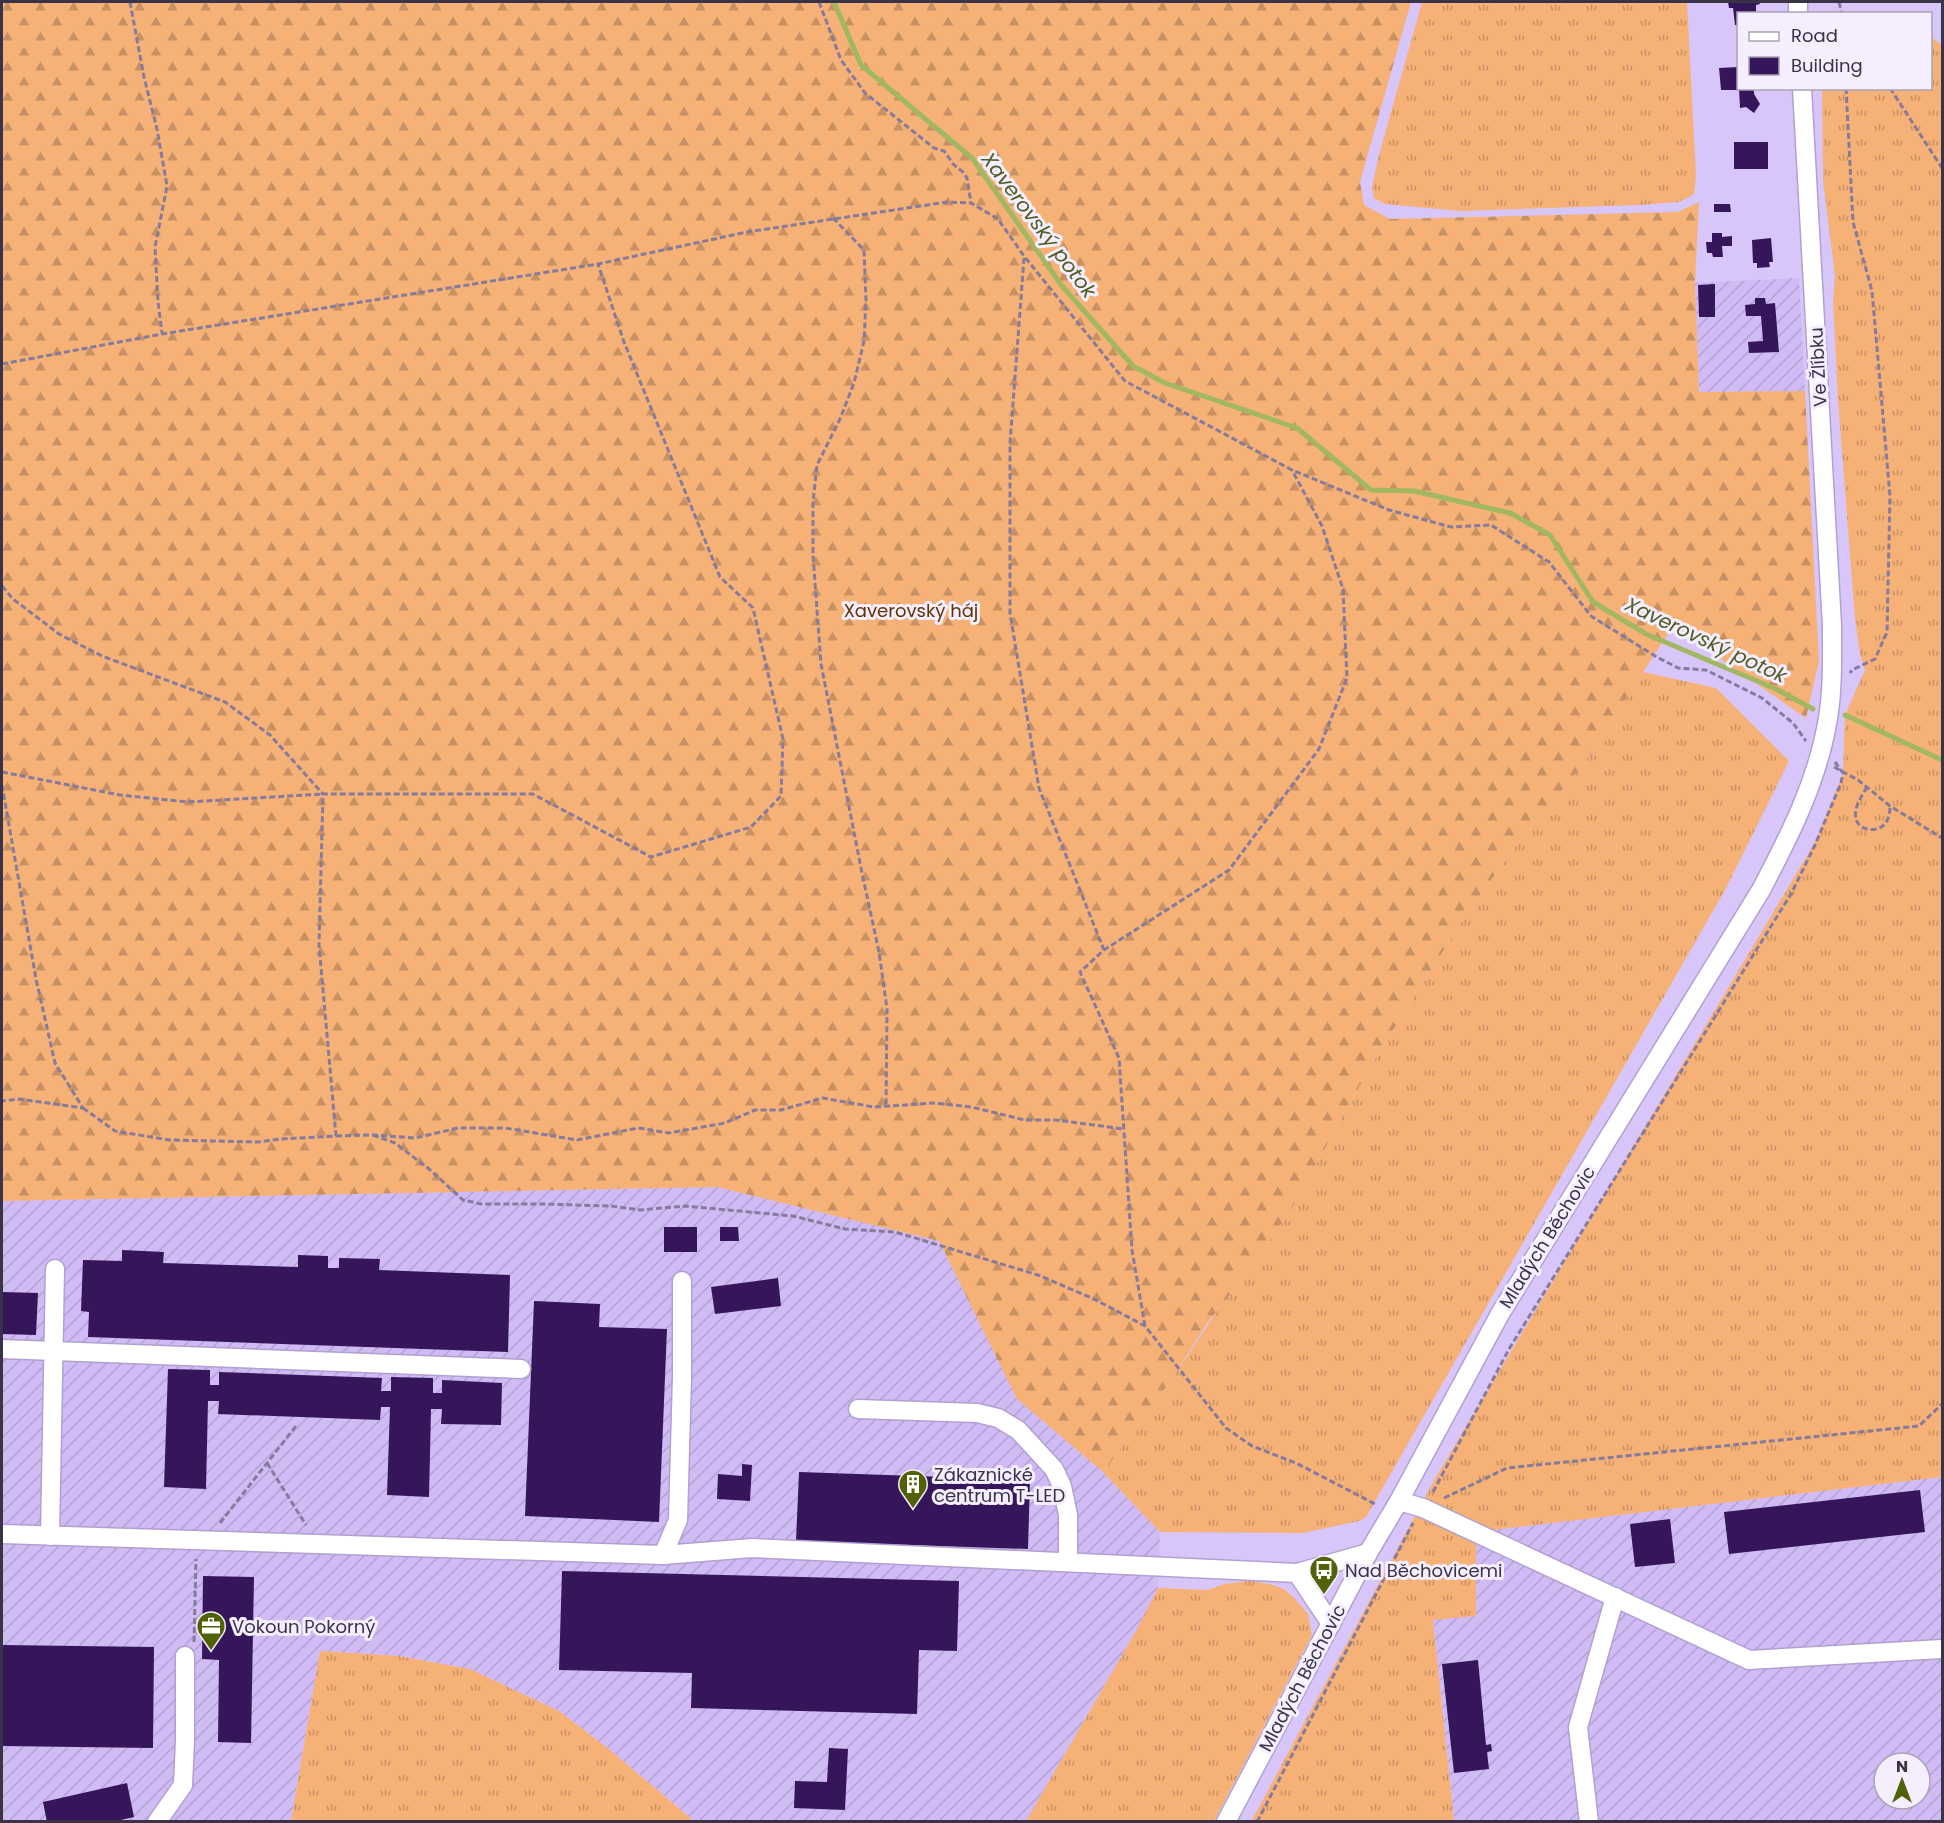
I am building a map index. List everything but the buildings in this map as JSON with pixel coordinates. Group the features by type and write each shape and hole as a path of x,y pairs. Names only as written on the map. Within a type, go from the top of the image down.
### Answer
{"street":[{"name":"Ve Žlíbku","path":"1802,90 1832,645"},
{"name":"Mladých Běchovic","path":"1226,1821 1368,1553 1399,1501 1500,1314 1731,940 1785,844 1819,759 1828,717 1832,645"},
{"path":"50,1536 55,1269"},
{"path":"663,1555 678,1520 682,1281"},
{"path":"2,1349 521,1369"},
{"path":"858,1409 977,1413 998,1418 1018,1430 1054,1469 1062,1485 1068,1515 1068,1562"},
{"path":"1399,1501 1423,1508 1749,1660 1942,1649"},
{"path":"2,1534 663,1555 752,1548 1297,1573 1368,1553"},
{"path":"1297,1573 1331,1624"},
{"path":"1589,1821 1578,1727 1615,1597"},
{"path":"157,1821 183,1785 185,1656"}],"path":[{"path":"130,2 167,186 155,247 162,334"},
{"path":"819,2 841,60 865,93 934,148 944,151 967,178 971,203"},
{"path":"1846,90 1853,222 1872,291 1890,496 1887,632 1875,658 1852,670 1846,679"},
{"path":"1891,90 1942,168"},
{"path":"2,364 162,334 598,264 747,232 947,202 971,203 998,219 1024,256 1125,381 1292,470 1389,510 1451,527 1491,525 1549,562 1591,616 1678,668 1706,670 1762,698 1792,723 1808,743"},
{"path":"833,218 864,250 865,321 864,341 854,383 840,419 817,465 813,502 815,601 821,664 879,952 887,1009 886,1106"},
{"path":"1024,256 1010,443 1010,613 1039,788 1104,950"},
{"path":"2,772 120,795 188,802 323,794 533,794 651,857 751,827 781,796 783,739 753,608 720,577 624,342 598,264"},
{"path":"1145,1326 1132,1250 1119,1058 1080,972 1104,950 1229,870 1319,749 1347,678 1343,589 1322,526 1292,470"},
{"path":"2,586 13,599 59,634 76,643 102,656 225,702 270,735 323,794 319,945 336,1136"},
{"path":"1832,758 1843,773 1942,838"},
{"path":"1257,1821 1373,1603 1378,1588 1411,1525 1423,1508 1509,1349 1791,894 1815,845 1843,773"},
{"path":"2,785 36,979 55,1063 83,1108 115,1131 169,1140 258,1143 280,1138 336,1136 373,1135 415,1138 458,1128 505,1128 577,1140 638,1128 669,1133 725,1123 755,1110 782,1110 823,1098 874,1107 934,1104 971,1107 1025,1120 1056,1120 1124,1129"},
{"path":"1867,787 1858,802 1856,819 1860,826 1871,830 1881,828 1887,822 1890,806"},
{"path":"2,1101 19,1099 83,1108"},
{"path":"373,1135 395,1143 429,1169 463,1200 481,1204 565,1204 640,1210 685,1206 793,1216 845,1229 894,1232 1038,1275 1094,1299 1145,1326 1202,1401 1226,1428 1252,1446 1296,1462 1378,1506 1399,1501"},
{"path":"1423,1508 1507,1468 1919,1426 1942,1404"},
{"path":"205,1540 296,1426"},
{"path":"267,1462 306,1525"},
{"path":"185,1656 194,1645 196,1563"}],"shaded area":[{"path":"1799,278 1805,391 1699,392 1695,283"},
{"path":"717,1187 940,1241 1017,1399 1103,1472 1160,1532 1158,1588 1136,1631 1026,1821 694,1821 610,1750 559,1711 470,1669 399,1656 320,1651 291,1821 2,1822 2,1201"},
{"path":"1942,1477 1942,1821 1454,1821 1433,1619 1476,1616 1476,1532"}],"green space":[{"name":"Xaverovský háj","path":"2,2 1411,2 1360,182 1364,205 1390,219 1678,212 1699,202 1695,283 1699,392 1805,391 1819,661 1806,718 1673,626 1584,764 1521,838 1464,918 1371,1065 1294,1204 1255,1263 1206,1325 1169,1383 1103,1472 1017,1399 939,1241 717,1187 2,1201"},
{"path":"1422,2 1687,2 1696,176 1694,194 1679,202 1640,205 1460,211 1385,204 1374,198 1372,187 1379,155"},
{"path":"1932,38 1942,45 1942,1477 1476,1532 1476,1616 1433,1620 1454,1821 1251,1822 1436,1477 1814,844 1843,774 1845,715 1865,670 1860,654 1855,619 1838,400 1833,301 1835,276 1823,181 1822,90 1932,90"},
{"path":"1643,672 1716,688 1789,761 1725,890 1366,1517 1359,1521 1303,1533 1160,1532 1103,1472 1169,1383 1218,1310 1255,1263 1294,1204 1371,1065 1464,918 1521,838 1584,764"},
{"path":"1250,1581 1284,1589 1308,1614 1312,1635 1214,1821 1026,1821 1136,1631 1158,1588 1208,1590 1224,1584"},
{"path":"320,1651 399,1656 470,1669 559,1711 610,1750 694,1821 291,1821"}],"waterway":[{"name":"Xaverovský potok","path":"834,2 861,65 972,158 1062,286 1133,366 1165,383 1297,428 1371,490 1414,491 1510,513 1550,535 1593,602 1646,634 1776,689 1813,709"},
{"name":"Xaverovský potok","path":"1845,715 1942,760"}],"place":[{"name":"Zákaznické centrum T-LED","path":"913,1510"},
{"name":"Nad Běchovicemi","path":"1324,1596"},
{"name":"Vokoun Pokorný","path":"211,1652"}]}
